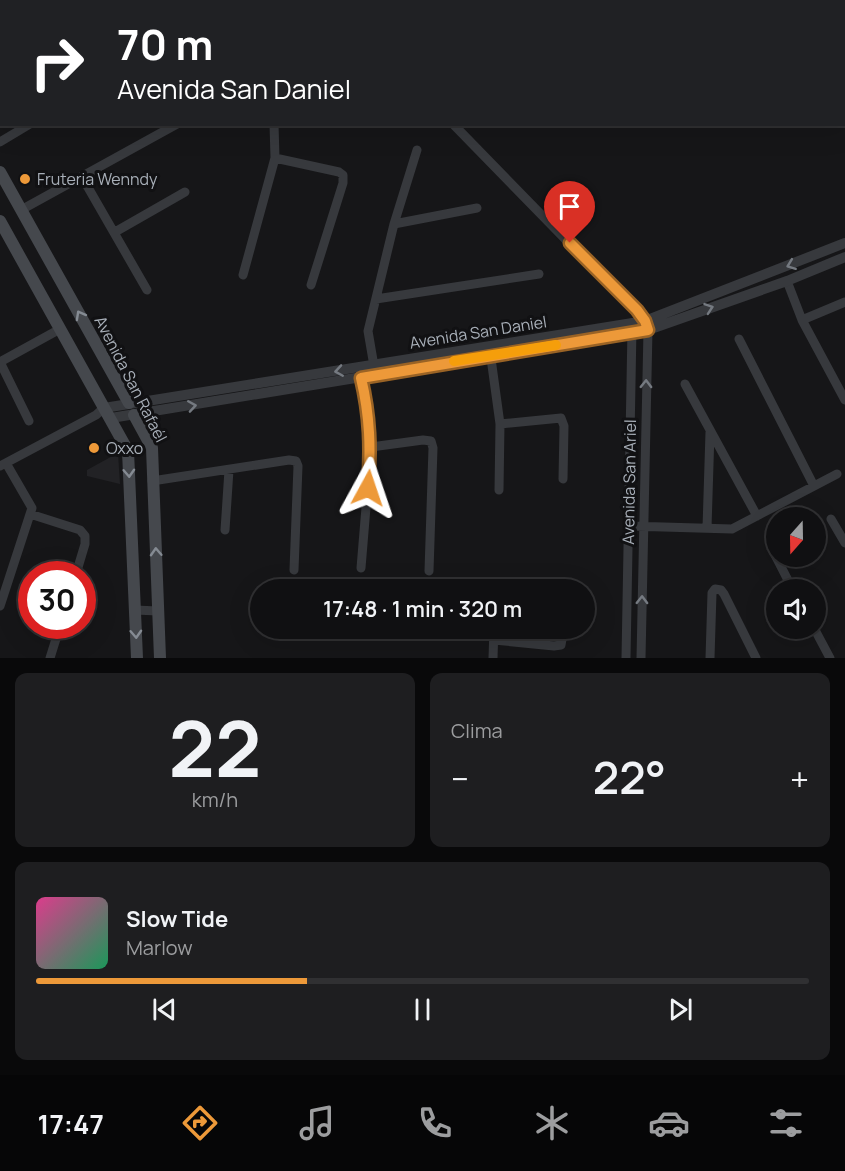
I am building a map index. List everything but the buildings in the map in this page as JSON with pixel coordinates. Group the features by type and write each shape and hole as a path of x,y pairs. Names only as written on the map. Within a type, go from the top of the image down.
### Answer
{"main road":[{"name":"Avenida San Rafaél","path":"0,172 129,403"},
{"path":"0,221 4,236 60,329 103,414 128,451 137,658"},
{"name":"Avenida San Rafaél","path":"134,416 152,448 160,658"}],"street":[{"path":"0,142 27,126"},
{"path":"21,210 173,126"},
{"path":"243,275 275,158 274,126"},
{"path":"455,126 637,310 646,325"},
{"path":"374,370 368,331 394,224 417,150"},
{"path":"275,158 339,172 343,175 343,183 311,285"},
{"path":"82,177 147,290"},
{"path":"115,232 185,192"},
{"path":"394,224 477,208"},
{"name":"Avenida San Daniel","path":"646,325 845,243"},
{"path":"832,249 841,259"},
{"name":"Avenida San Daniel","path":"103,414 134,416 374,370 632,328 787,281 841,259"},
{"path":"376,299 539,274"},
{"path":"787,281 802,320 845,400"},
{"path":"802,320 845,302"},
{"name":"Avenida San Ariel","path":"626,658 632,328 637,310"},
{"name":"Avenida San Ariel","path":"641,658 646,325"},
{"path":"29,421 0,362 60,329"},
{"path":"739,339 814,486"},
{"path":"490,351 497,388 500,424 499,490"},
{"path":"360,373 371,447 361,568"},
{"name":"Avenida San Daniel","path":"103,414 129,403 360,373"},
{"path":"685,384 757,516"},
{"name":"Avenida San Rafaél","path":"129,403 134,416"},
{"path":"0,606 32,508 3,465 103,414"},
{"path":"500,424 561,418 564,426 562,479"},
{"path":"707,528 710,431"},
{"path":"371,447 431,441 433,448 429,571"},
{"path":"153,481 296,461 298,466 294,570"},
{"path":"225,530 229,470"},
{"path":"629,526 732,529 837,474"},
{"path":"30,514 80,530 86,536 80,561"},
{"path":"831,519 845,543"},
{"path":"710,658 711,593 715,589 721,590 724,594 756,658"},
{"path":"135,610 158,611"},
{"path":"50,658 56,639"},
{"path":"493,658 494,640 554,646 561,645 562,639"},
{"path":"820,639 830,658"}],"shaded area":[{"path":"118,453 120,484 87,476 87,470"}],"slow traffic":[{"path":"454,361 556,345"}],"place":[{"name":"Fruteria Wenndy","path":"25,179"},
{"name":"Oxxo","path":"94,448"}],"route":[{"path":"368,488 371,447 361,378 648,330 637,310 570,243"}]}
